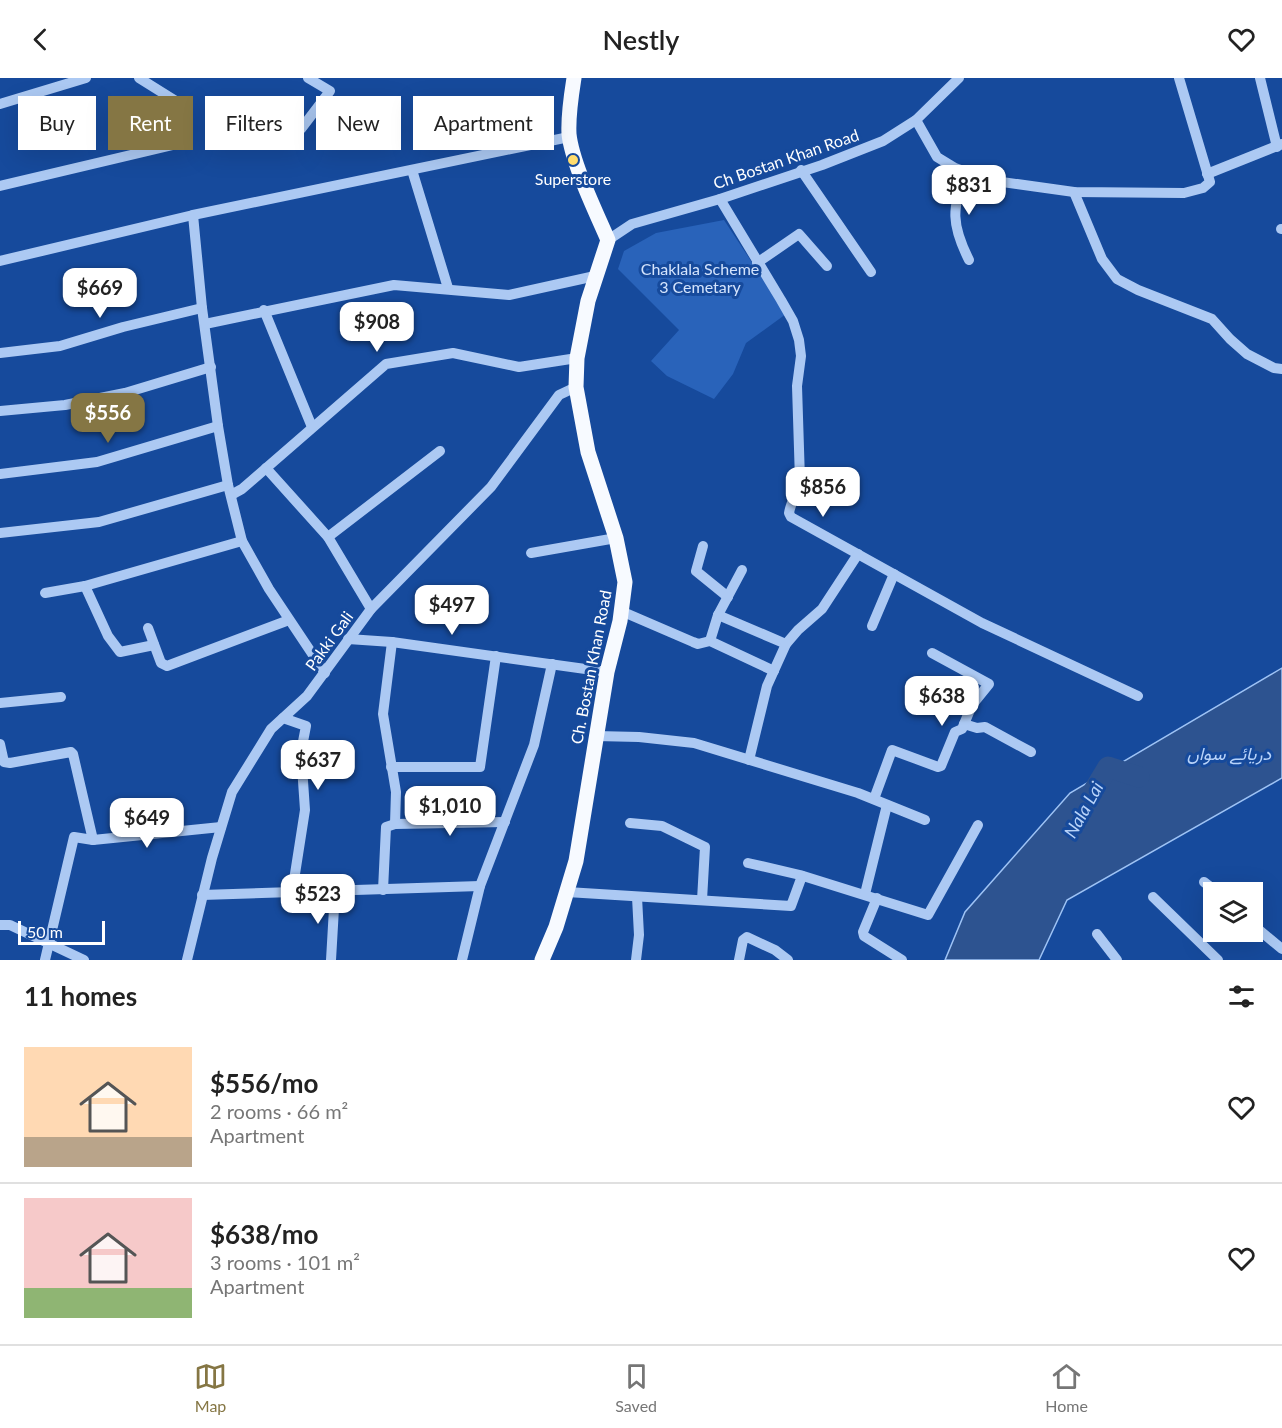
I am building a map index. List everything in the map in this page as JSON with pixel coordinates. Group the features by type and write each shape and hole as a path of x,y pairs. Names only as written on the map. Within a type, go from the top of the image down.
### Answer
{"main road":[{"path":"574,78 569,110 569,136 584,182 608,240"},
{"name":"Ch. Bostan Khan Road","path":"542,960 576,861 596,736 625,582 615,538 588,452 576,387 577,358 595,276 608,240"}],"street":[{"path":"0,104 86,78"},
{"path":"0,186 173,145 178,103 139,78"},
{"path":"304,125 330,91 308,78"},
{"name":"Ch Bostan Khan Road","path":"608,240 632,224 720,199 801,170 822,165 883,141 916,120 959,78"},
{"path":"916,120 937,156 965,172 988,180 1074,192 1184,192 1203,188 1210,182 1179,78"},
{"path":"1207,174 1279,146 1260,78"},
{"path":"0,261 193,215 569,136"},
{"path":"412,170 448,288"},
{"path":"801,170 871,272"},
{"path":"965,172 955,203 954,224 959,241 969,260"},
{"path":"1074,192 1102,258 1117,279 1138,290 1212,319 1247,354 1274,368 1282,369"},
{"path":"720,199 793,321 800,340 801,356 797,386 800,480 789,513 791,517 982,623 1138,696"},
{"path":"193,215 202,308 218,426 229,490 242,541 269,590 325,673"},
{"path":"757,263 799,234 827,266"},
{"path":"205,324 394,285 448,288 509,296 595,276"},
{"path":"0,353 60,346 123,327 202,308"},
{"path":"264,310 312,427"},
{"path":"0,533 99,522 229,490 242,489 386,364 453,352 519,367 577,358"},
{"path":"0,411 65,405 125,393 211,367"},
{"name":"Pakki Gali","path":"187,960 202,895 232,792 271,729 307,696 371,609 491,487 559,395 576,387"},
{"path":"0,474 97,462 218,426"},
{"path":"328,537 440,451"},
{"path":"266,468 328,537 371,609"},
{"path":"531,553 615,538"},
{"path":"45,593 85,586 242,541"},
{"path":"703,546 696,571 728,597"},
{"path":"749,760 767,686 786,644 822,609 858,554"},
{"path":"710,641 718,615 742,570"},
{"path":"872,626 894,574"},
{"path":"85,586 108,636 120,652 154,645"},
{"path":"621,611 693,642 710,641 774,671"},
{"path":"718,615 786,644"},
{"path":"148,628 161,663 167,666 290,620"},
{"path":"348,639 392,642 608,672"},
{"path":"392,642 383,714 396,792 394,824"},
{"path":"874,799 892,750 938,767 941,766 955,732 960,730 972,705 989,684 932,653"},
{"path":"392,767 480,767 496,656"},
{"path":"462,960 480,886 534,745 552,664"},
{"path":"0,703 61,697"},
{"path":"283,718 306,726 301,752 305,810 292,893"},
{"path":"964,724 977,729 985,727 1031,752"},
{"path":"596,736 639,737 694,743 874,799 925,820"},
{"path":"0,744 4,762 71,752 73,754 93,840"},
{"path":"865,894 887,805"},
{"path":"383,890 386,827 394,824 505,822"},
{"path":"630,823 662,826 705,847 702,900"},
{"path":"748,863 865,894 928,915 978,825"},
{"path":"45,960 51,945 74,837 93,840 221,827"},
{"path":"567,892 791,906 802,876"},
{"path":"202,895 480,886"},
{"path":"331,960 335,891"},
{"path":"636,960 639,935 637,897"},
{"path":"1153,897 1218,960"},
{"path":"877,898 863,932 864,936 902,960"},
{"path":"0,925 10,925 84,960"},
{"path":"1263,933 1282,949"},
{"path":"1097,934 1117,960"},
{"path":"739,960 743,940 747,937 775,950 788,960"}],"green space":[{"name":"Chaklala Scheme 3 Cemetary","path":"724,220 786,314 746,343 733,374 714,399 667,376 651,361 679,330 618,269 624,251 656,233"}],"water":[{"name":"دریائے سواں","path":"1282,668 1282,778 1067,900 1039,960 945,960 965,912 1070,793"}],"waterway":[{"name":"Nala Lai","path":"1090,797 1108,767 1139,777"}],"place":[{"name":"Superstore","path":"573,160"}]}
